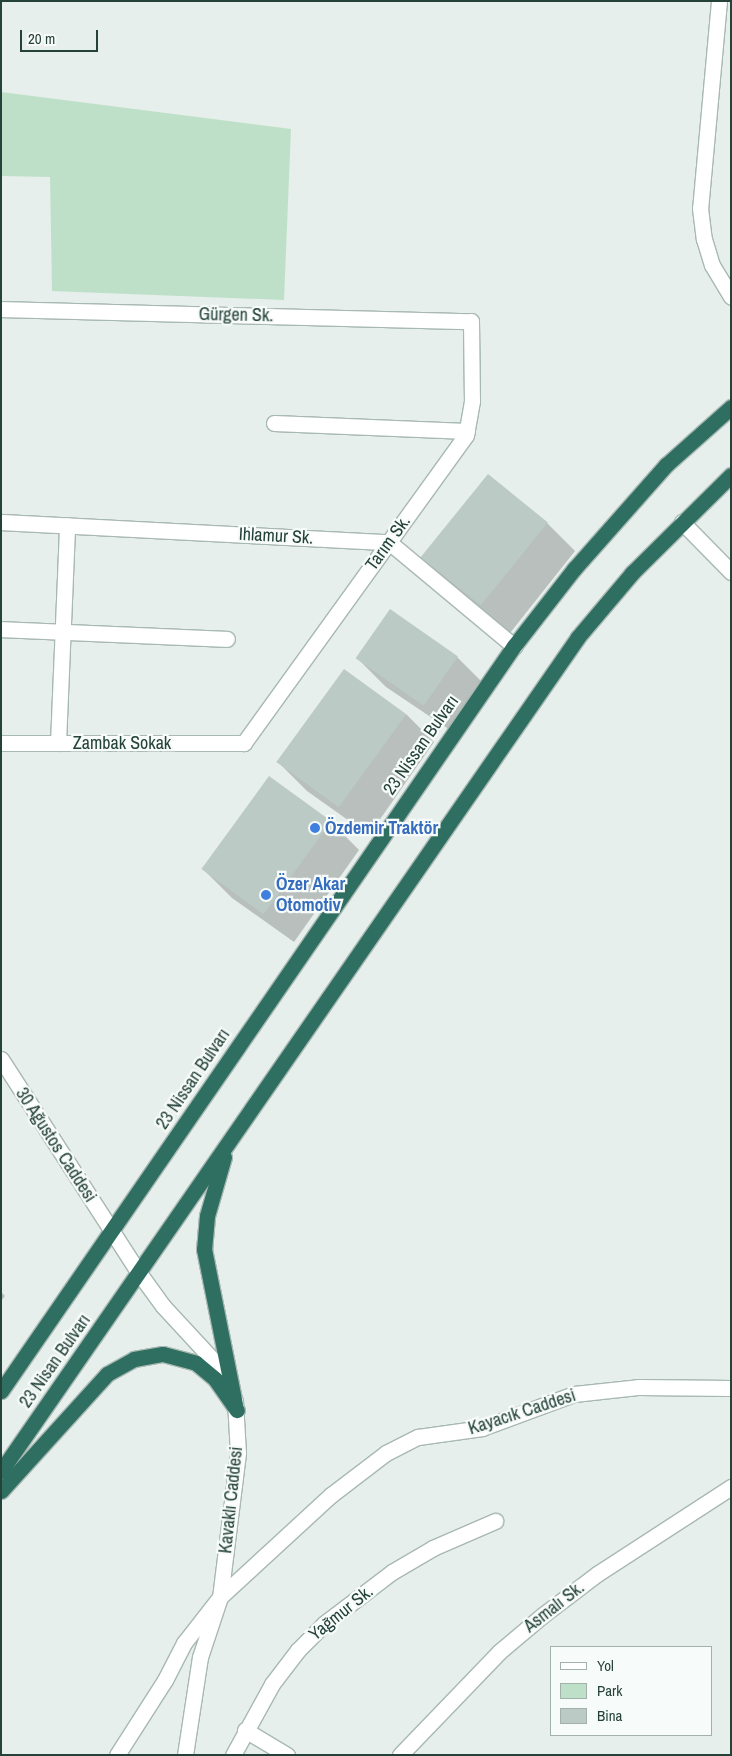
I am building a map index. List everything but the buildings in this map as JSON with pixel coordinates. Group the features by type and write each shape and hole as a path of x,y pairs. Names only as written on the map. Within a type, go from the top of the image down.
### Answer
{"highway":[{"name":"23 Nissan Bulvarı","path":"111,1232 514,646 574,568 666,465 731,407"},
{"path":"139,1273 578,637 632,573 731,475"},
{"path":"230,1140 213,1192 204,1249 236,1405"},
{"name":"23 Nisan Bulvarı","path":"1,1391 111,1232"},
{"name":"23 Nisan Bulvarı","path":"1,1471 139,1273"},
{"path":"1,1491 107,1374 134,1359 163,1354 196,1363 215,1379 236,1405"}],"street":[{"path":"718,1 700,208 704,239 712,265 731,297"},
{"name":"Gürgen Sk.","path":"1,309 471,322"},
{"name":"Tarım Sk.","path":"244,743 467,431 472,401 471,322"},
{"path":"274,423 467,431"},
{"name":"Ihlamur Sk.","path":"1,522 389,542"},
{"path":"682,522 731,572"},
{"path":"58,743 67,525"},
{"path":"389,542 514,646"},
{"path":"1,629 227,638"},
{"name":"Zambak Sokak","path":"1,743 244,743"},
{"name":"30 Ağustos Caddesi","path":"1,1059 139,1273"},
{"path":"139,1273 163,1306 212,1360 236,1405"},
{"name":"Kayacık Caddesi","path":"117,1755 165,1680 184,1643 220,1597 331,1495 386,1453 418,1437 482,1428 574,1394 647,1386 731,1388"},
{"name":"Kavaklı Caddesi","path":"185,1755 200,1657 220,1597 236,1467 236,1405"},
{"name":"Asmalı Sk.","path":"400,1755 499,1652 543,1615 597,1574 731,1487"},
{"name":"Yağmur Sk.","path":"233,1755 245,1730 277,1678 298,1650 325,1623 392,1572 433,1548 494,1521"},
{"path":"245,1730 287,1755"}],"green space":[{"path":"1,92 291,129 284,300 52,291 50,177 1,176"}],"place":[{"name":"Özdemir Traktör","path":"315,828"},
{"name":"Özer Akar Otomotiv","path":"266,895"}]}
